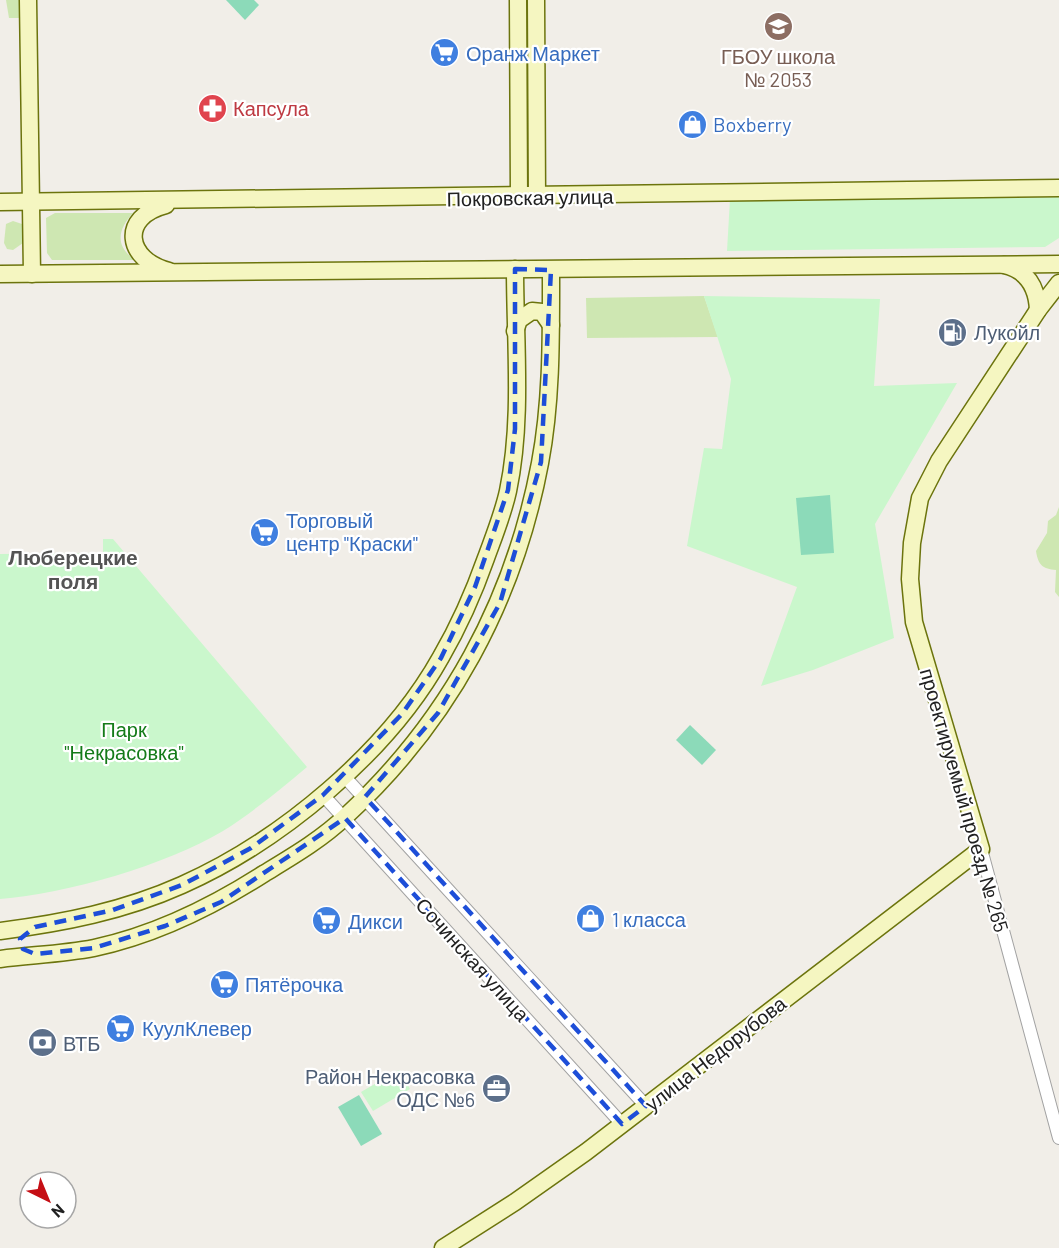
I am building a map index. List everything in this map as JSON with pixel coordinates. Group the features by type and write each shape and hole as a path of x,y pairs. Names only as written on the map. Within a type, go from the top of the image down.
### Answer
{"street":[{"path":"28,0 32,274"},
{"path":"518,0 519,197"},
{"path":"536,0 537,197"},
{"name":"Покровская улица","path":"0,202 537,197 1059,188"},
{"path":"178,201 143,215 133,228 132,237 136,248 145,258 162,269 179,273"},
{"path":"995,263 1017,270 1031,282 1037,296 1038,310"},
{"path":"0,274 1059,264"},
{"path":"0,931 35,927 113,910 182,885 251,848 293,820 323,795 402,714 441,658 475,587 508,490 515,429 515,269"},
{"path":"0,958 94,948 165,926 211,906 310,845 345,818 438,713 470,661 500,603 523,533 541,462 551,325 551,270"},
{"name":"проектируемый проезд № 265","path":"1059,283 1038,310 939,461 920,498 912,543 910,579 914,622 981,849 1059,1138"},
{"path":"515,331 519,320 532,311 542,312 551,325"},
{"name":"Сочинская улица","path":"343,775 646,1106"},
{"name":"Сочинская улица","path":"323,795 622,1124"},
{"name":"улица Недорубова","path":"442,1248 515,1202 622,1124 981,849"},
{"path":"35,927 25,932 20,939 23,949 35,954"}],"highlighted area":[{"path":"515,269 551,270 541,462 500,603 438,713 365,797 646,1106 622,1124 345,818 221,902 165,926 94,948 35,954 23,949 20,939 35,927 113,910 182,885 251,848 323,795 402,714 441,658 475,587 508,490 515,429"}],"green space":[{"path":"6,0 22,0 22,18 9,18"},
{"path":"226,0 254,0 259,5 245,20"},
{"path":"1059,197 1059,238 1045,247 727,251 730,199"},
{"path":"55,213 133,213 124,225 121,244 136,260 52,260 47,253 46,218"},
{"path":"13,221 22,224 23,243 13,250 7,249 4,243 6,224"},
{"path":"704,296 718,337 587,338 586,298"},
{"path":"704,296 880,299 874,386 957,383 875,524 894,638 813,670 761,686 797,587 687,546 704,448 722,449 731,379"},
{"path":"830,495 834,553 801,555 796,498"},
{"path":"1059,507 1059,597 1055,592 1056,570 1042,565 1036,551 1047,533 1048,521 1056,515"},
{"name":"Парк \"Некрасовка\"","path":"103,539 113,539 307,767 234,824 173,855 85,884 0,899 0,554 103,553"},
{"path":"690,725 716,750 702,765 676,740"},
{"path":"399,1070 410,1089 373,1111 361,1092"},
{"path":"359,1095 382,1134 361,1146 338,1107"}],"place":[{"name":"ГБОУ школа № 2053","path":"778,26"},
{"name":"Оранж Маркет","path":"445,53"},
{"name":"Капсула","path":"212,108"},
{"name":"Boxberry","path":"692,124"},
{"name":"Лукойл","path":"953,332"},
{"name":"Торговый центр \"Краски\"","path":"265,532"},
{"name":"1 класса","path":"591,919"},
{"name":"Дикси","path":"327,921"},
{"name":"Пятёрочка","path":"224,984"},
{"name":"КуулКлевер","path":"121,1028"},
{"name":"ВТБ","path":"42,1043"},
{"name":"Район Некрасовка ОДС №6","path":"496,1088"}],"district":[{"name":"Люберецкие поля","path":"73,568"}]}
